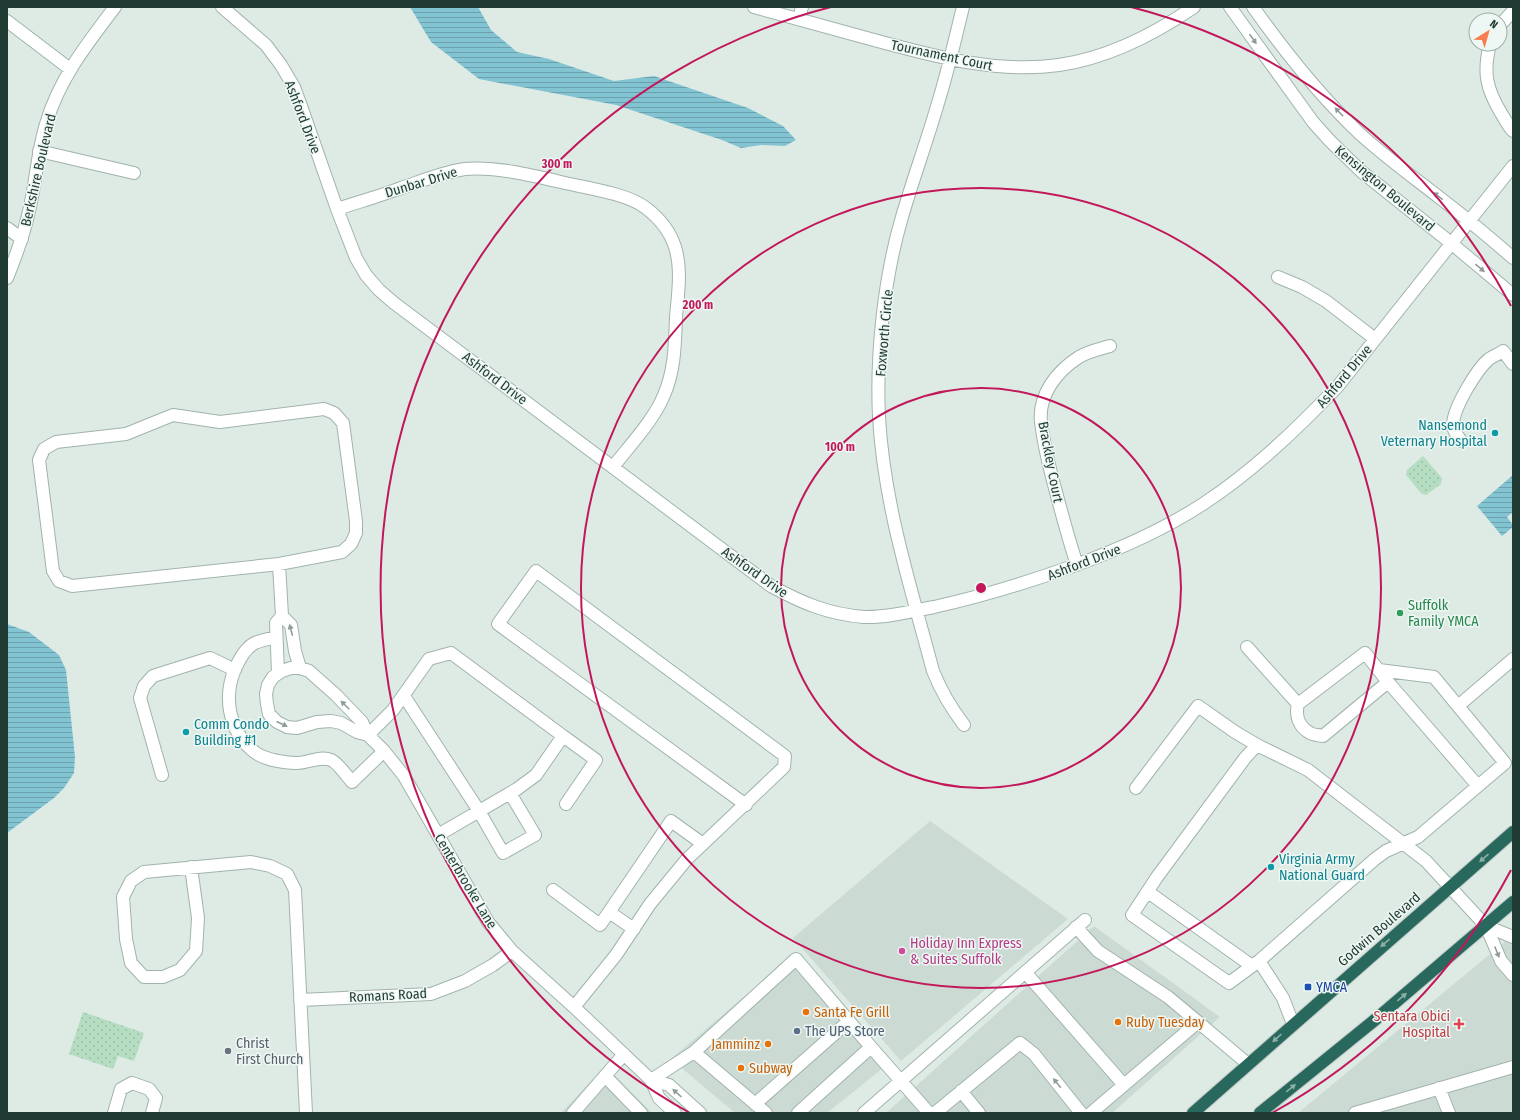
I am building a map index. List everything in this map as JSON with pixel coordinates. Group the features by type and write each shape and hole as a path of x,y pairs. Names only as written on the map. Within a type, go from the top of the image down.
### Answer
{"highway":[{"name":"Godwin Boulevard","path":"1193,1113 1513,832"},
{"path":"1260,1113 1376,1019 1513,902"}],"street":[{"name":"Berkshire Boulevard","path":"7,278 22,239 30,211 39,151 55,98 70,69 115,7"},
{"name":"Ashford Drive","path":"222,7 266,45 282,65 294,87 356,258 366,275 379,290 394,303 771,586 796,600 823,610 846,615 874,617 917,610 965,600 1005,589 1077,565 1134,542 1170,524 1203,504 1236,481 1271,452 1306,420 1338,386 1513,166"},
{"name":"Tournament Court","path":"754,7 924,54 1001,68 1030,68 1059,65 1094,58 1121,48 1152,33 1194,7"},
{"path":"799,19 802,7"},
{"name":"Foxworth Circle","path":"963,7 938,103 902,218 894,253 884,312 879,369 879,416 888,496 901,555 933,671 950,707 964,724"},
{"name":"Kensington Boulevard","path":"1230,7 1278,75 1313,122 1326,136 1362,172 1513,295"},
{"name":"Kensington Boulevard","path":"1253,7 1273,35 1319,92 1360,134 1469,220 1513,258"},
{"path":"7,21 70,69"},
{"path":"1488,52 1486,72 1488,86 1494,100 1513,131"},
{"path":"39,151 134,173"},
{"name":"Dunbar Drive","path":"337,209 446,172 466,169 487,169 544,178 590,188 632,200 646,207 660,220 669,232 675,246 678,261 678,290 674,357 664,395 655,413 613,467"},
{"path":"7,228 22,239"},
{"path":"1278,277 1302,287 1326,301 1375,338"},
{"name":"Brackley Court","path":"1077,565 1060,511 1047,457 1041,422 1042,407 1046,393 1053,380 1065,367 1091,351 1110,346"},
{"path":"1461,442 1455,432 1453,424 1457,408 1469,385 1489,359 1503,351 1513,364"},
{"path":"324,410 334,413 343,422 356,521 356,534 351,544 342,552 279,564 72,586 59,581 53,571 40,467 40,460 44,449 56,442 126,434 173,415 220,422 324,410"},
{"path":"279,564 282,616 291,625 295,651 300,668 290,668 278,673 276,623 282,616"},
{"path":"574,1007 616,955 650,904 682,865 703,844 746,805 784,768 785,756 536,571 498,624 746,805"},
{"path":"276,637 254,643 245,652 235,670 229,690 229,713 236,730 252,750 271,760 297,763 323,758 332,760 352,782 384,751"},
{"path":"1247,648 1298,704"},
{"path":"1388,682 1323,736 1311,734 1300,724 1296,712 1298,704 1365,652 1388,682 1478,786"},
{"path":"368,735 393,710 429,659 451,653 596,760 566,804"},
{"path":"162,775 140,698 144,686 153,676 210,658 235,670"},
{"path":"1458,706 1513,659"},
{"name":"Centerbrooke Lane","path":"300,668 309,671 336,695 362,722 368,735 384,751 404,776 488,922 512,951 651,1080 659,1098 675,1113"},
{"path":"1257,745 1240,764 1157,877 1132,915 1229,983 1255,964 1375,859 1386,851 1418,836 1509,759 1458,706 1434,676 1379,670"},
{"name":"Centerbrooke Lane","path":"278,673 273,677 266,694 269,714 277,722 287,727 297,728 317,722 331,721 341,723 357,732 368,735"},
{"path":"404,696 479,811 503,853 535,835 510,793"},
{"path":"1136,788 1198,706 1234,732 1308,770 1426,861 1486,926 1501,961 1513,975"},
{"path":"438,835 510,793 536,775 563,736"},
{"path":"553,890 600,924 671,821 703,844"},
{"path":"191,867 198,918 196,951 180,970 163,977 144,977 131,963 126,939 123,897 131,881 144,872 191,867 251,862 270,866 287,874 295,890 306,1113"},
{"path":"1148,892 1255,964 1283,998 1293,1024"},
{"path":"609,912 634,928"},
{"path":"864,1113 1081,924 1098,951 1168,997 1248,1064"},
{"path":"1486,926 1513,937"},
{"name":"Romans Road","path":"300,1000 431,994 465,981 494,965 512,951"},
{"path":"651,1080 694,1052 796,959 929,1113"},
{"path":"1025,972 1124,1085"},
{"path":"755,1104 849,1022"},
{"path":"1092,1113 1198,1022"},
{"path":"935,1113 1020,1043 1034,1054 1081,1113"},
{"path":"798,1113 871,1047"},
{"path":"694,1052 766,1113"},
{"path":"573,1113 624,1054"},
{"path":"1355,1113 1513,1067"},
{"path":"605,1076 641,1113"},
{"name":"Centerbrooke Lane","path":"651,1080 669,1085 700,1113"},
{"path":"114,1113 121,1089 132,1084 149,1089 156,1098 152,1113"},
{"path":"1440,1088 1448,1113"},
{"path":"962,1091 979,1113"}],"shaded area":[{"path":"930,821 1068,919 901,1061 793,938"},
{"path":"1094,926 1220,1017 1112,1113 886,1113"},
{"name":"Sentara Obici Hospital","path":"1513,935 1513,1113 1298,1113"},
{"path":"788,959 883,1068 827,1113 735,1113 671,1059"},
{"path":"605,1066 652,1113 561,1113"}],"green space":[{"path":"1423,456 1442,478 1441,484 1426,495 1421,493 1406,475 1407,470"},
{"path":"83,1012 144,1033 134,1061 118,1056 113,1069 69,1054"}],"water":[{"path":"410,7 478,7 491,30 517,52 549,59 614,81 654,76 748,108 783,126 796,140 785,146 761,145 741,148 722,140 616,105 479,79 431,42"},
{"path":"1513,475 1513,512 1507,517 1513,527 1502,536 1477,506"},
{"path":"7,624 29,632 59,655 66,670 75,757 74,773 64,788 54,798 7,833"}],"place":[{"name":"Nansemond Veternary Hospital","path":"1495,433"},
{"name":"Suffolk Family YMCA","path":"1400,613"},
{"name":"Comm Condo Building #1","path":"186,732"},
{"name":"Virginia Army National Guard","path":"1271,867"},
{"name":"Holiday Inn Express & Suites Suffolk","path":"902,951"},
{"name":"YMCA","path":"1308,987"},
{"name":"Santa Fe Grill","path":"806,1012"},
{"name":"Ruby Tuesday","path":"1118,1022"},
{"name":"Sentara Obici Hospital","path":"1459,1024"},
{"name":"The UPS Store","path":"797,1031"},
{"name":"Jamminz","path":"768,1044"},
{"name":"Christ First Church","path":"228,1051"},
{"name":"Subway","path":"741,1068"}]}
